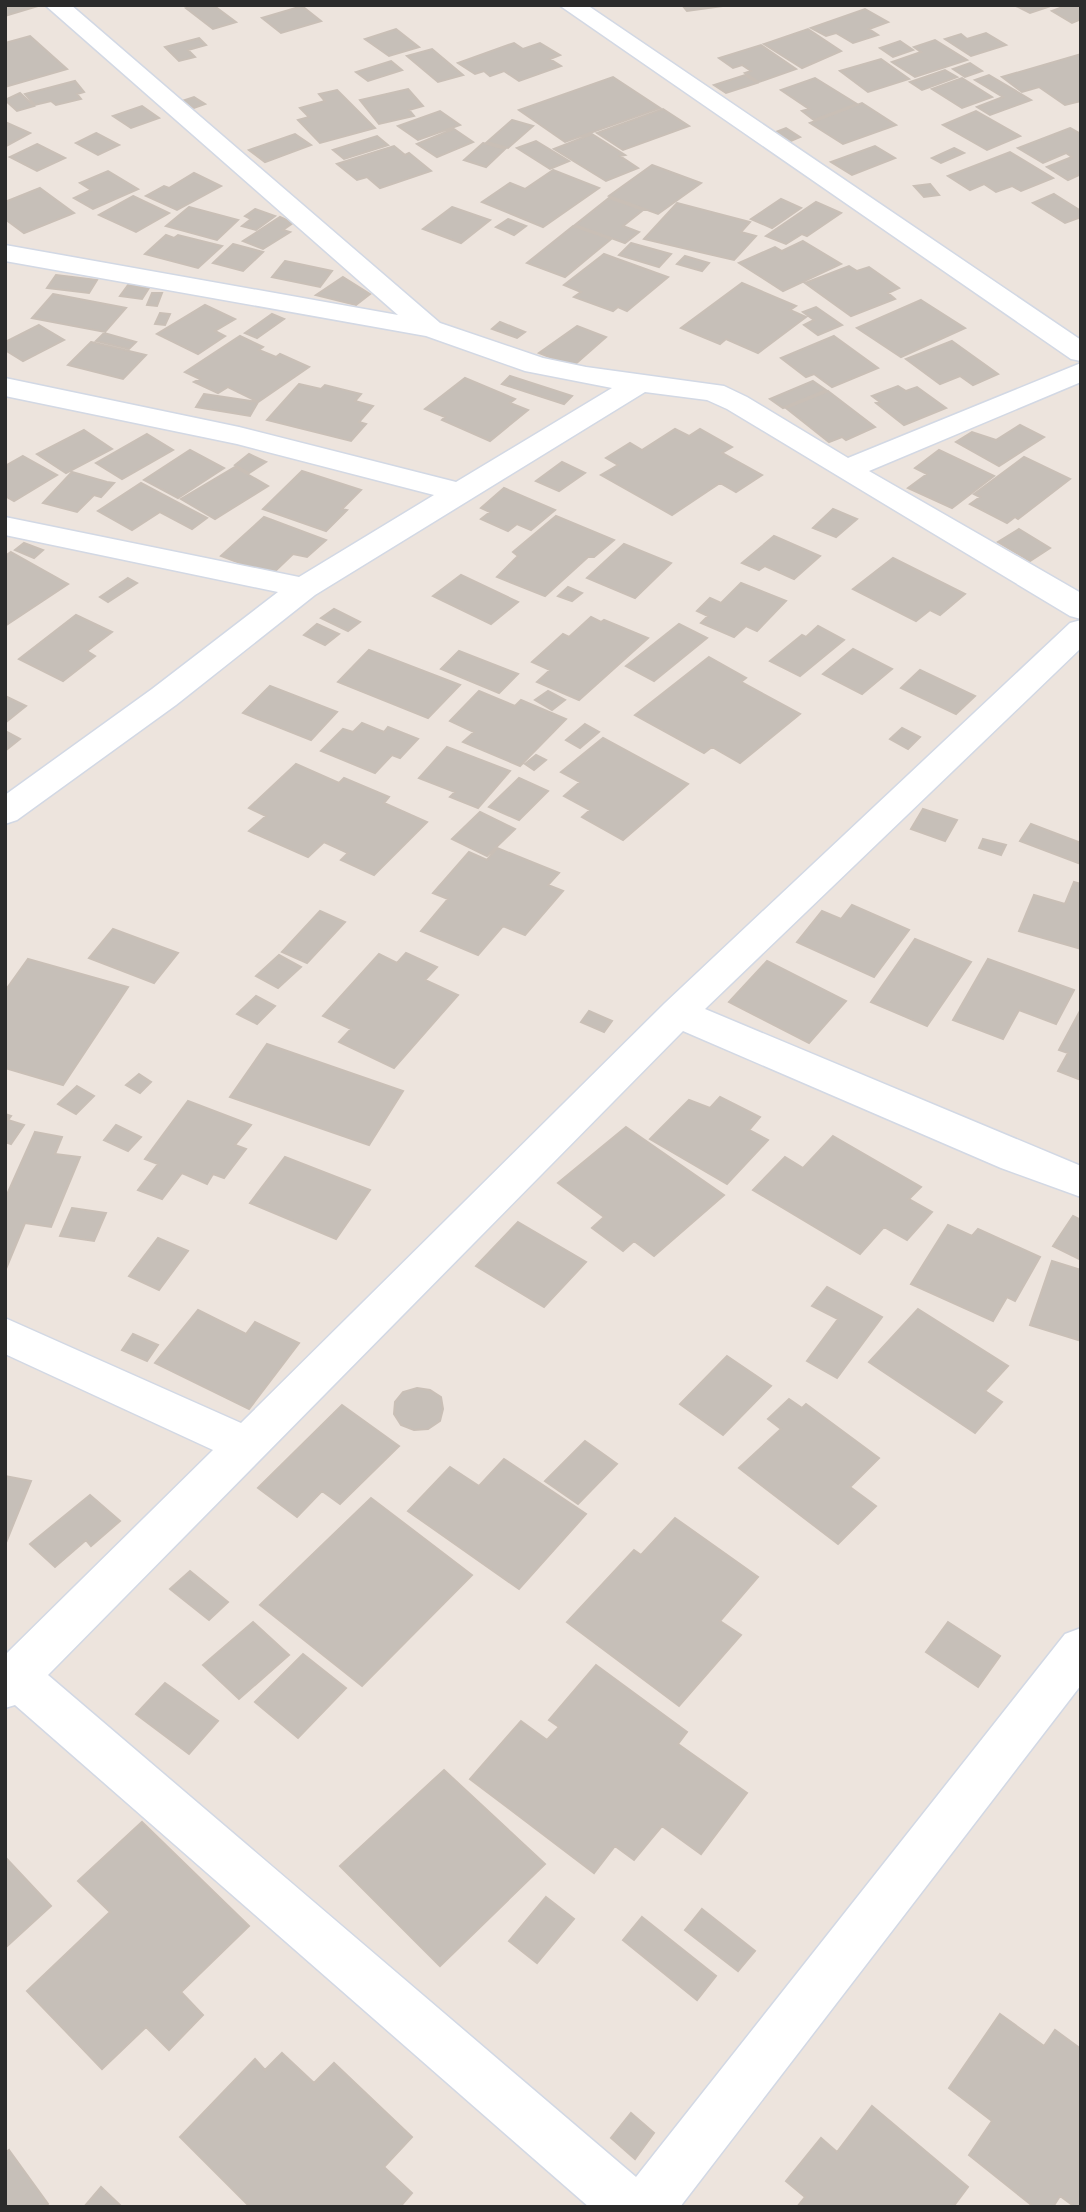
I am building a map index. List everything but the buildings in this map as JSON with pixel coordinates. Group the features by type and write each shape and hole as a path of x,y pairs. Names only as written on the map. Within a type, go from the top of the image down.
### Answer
{"street":[{"path":"57,5 432,329"},
{"path":"571,5 1081,353"},
{"path":"5,253 432,329 535,365 586,376 714,392 737,403 846,470 1075,603 1081,610"},
{"path":"846,470 1081,372"},
{"path":"5,812 164,696 304,588 640,383"},
{"path":"5,387 239,436 461,492"},
{"path":"5,526 304,588"},
{"path":"630,2207 11,1682 678,1013 1081,630"},
{"path":"678,1013 1003,1152 1081,1182"},
{"path":"5,1335 248,1446"},
{"path":"646,2207 1081,1649"}]}
